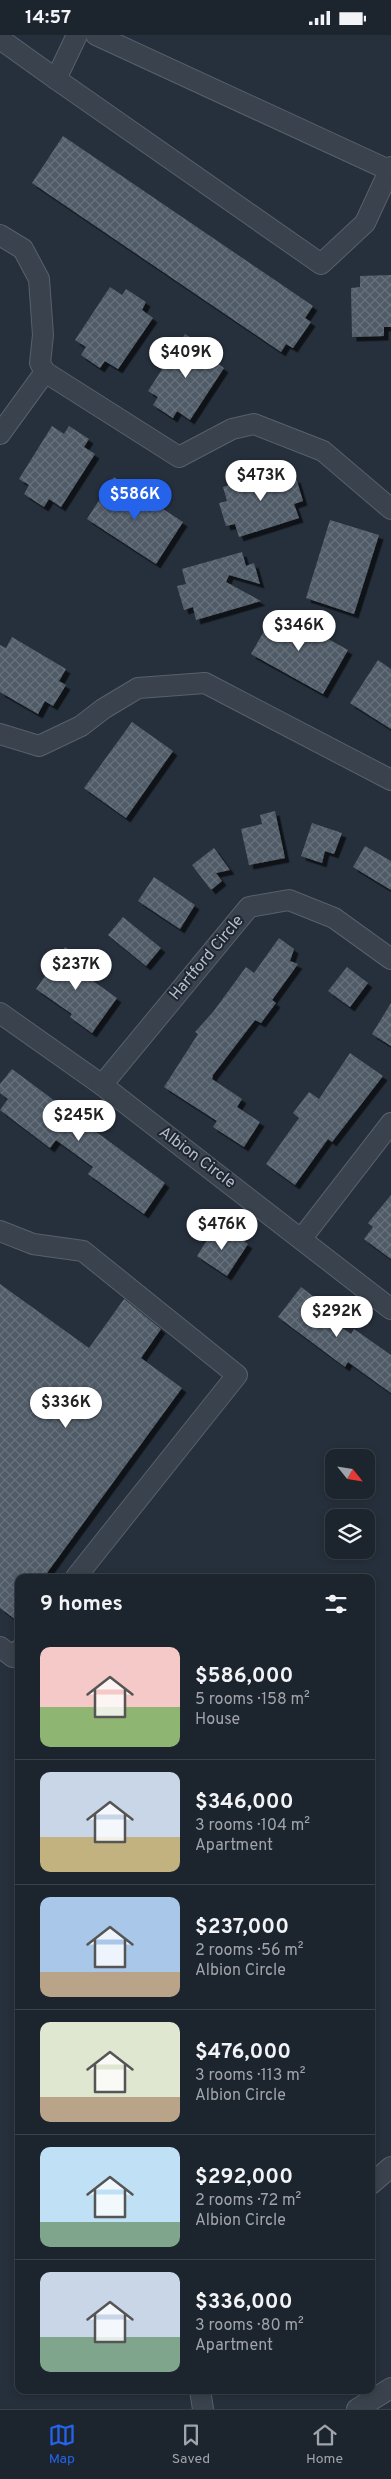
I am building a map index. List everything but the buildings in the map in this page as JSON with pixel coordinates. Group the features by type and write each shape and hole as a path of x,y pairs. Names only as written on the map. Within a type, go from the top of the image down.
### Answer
{"street":[{"path":"56,79 77,35"},
{"path":"0,39 321,264 365,223 391,170 96,35"},
{"path":"0,235 23,249 38,279 43,335 40,363 45,372 179,457 232,429 254,424 323,451 391,509"},
{"path":"0,434 45,372"},
{"path":"0,735 39,746 81,727 103,709 138,688 205,683 391,780"},
{"name":"Hartford Circle","path":"102,1085 250,907 289,900 334,917 391,959"},
{"name":"Albion Circle","path":"0,1013 102,1085 302,1238 391,1309"},
{"path":"302,1238 391,1123"},
{"path":"0,1231 33,1244 83,1251 237,1375 78,1574"},
{"path":"0,1647 13,1657 15,1655"},
{"path":"375,2181 391,2167"},
{"path":"357,2409 391,2388"},
{"path":"201,2394 203,2409"}]}
